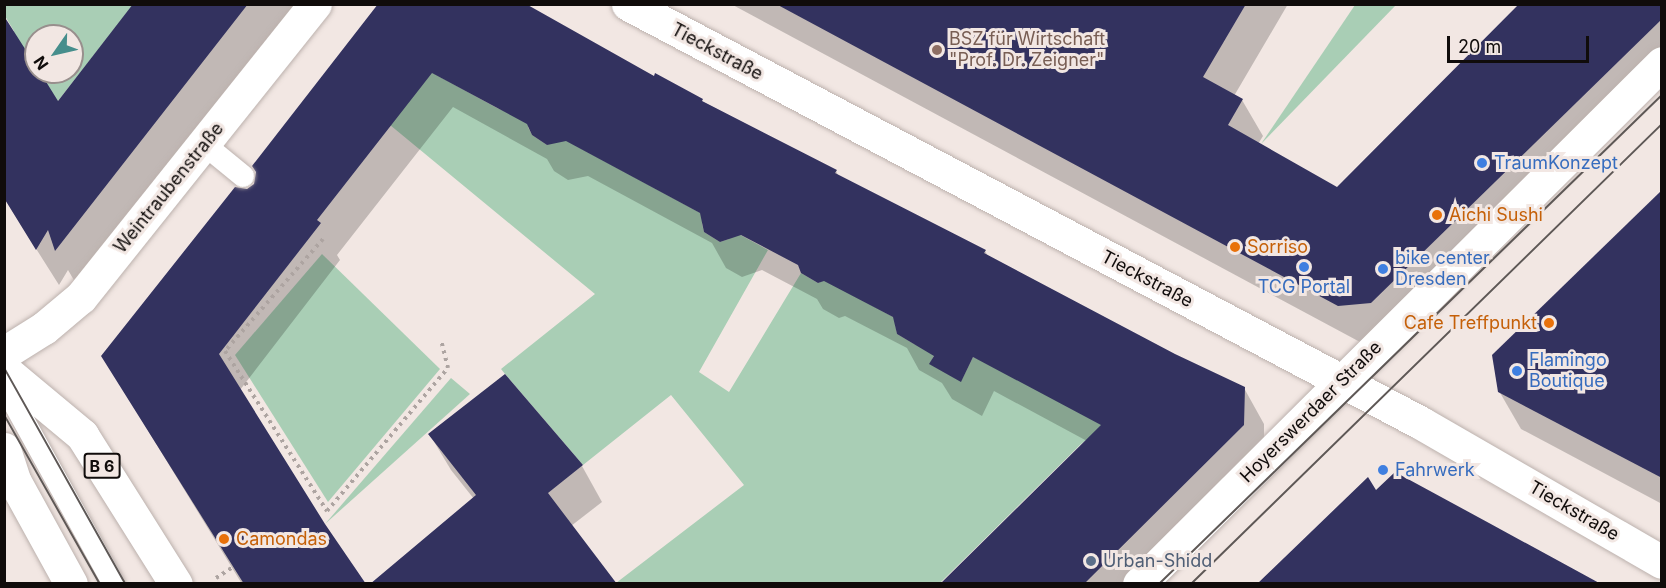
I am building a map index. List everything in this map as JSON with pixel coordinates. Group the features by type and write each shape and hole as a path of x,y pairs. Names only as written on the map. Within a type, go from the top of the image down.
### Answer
{"street":[{"name":"Weintraubenstraße","path":"4,352 44,328 81,297 205,145 315,4"},
{"name":"Tieckstraße","path":"628,4 1421,423 1662,562"},
{"name":"Hoyerswerdaer Straße","path":"1139,584 1662,63"},
{"name":"B 6","path":"4,370 82,435 176,584"},
{"path":"4,449 15,482 71,584"}],"lane":[{"path":"205,145 243,176"},
{"path":"4,385 114,584"}],"path":[{"path":"323,239 225,351 327,511 448,368 441,340"},
{"path":"207,584 233,567"}],"green space":[{"path":"5,5 133,5 84,68 84,24 24,24 24,59 9,35 14,31 5,16"},
{"path":"1355,5 1396,5 1261,144"},
{"path":"431,72 497,108 531,122 528,127 532,135 547,145 558,136 706,216 702,224 704,232 720,242 729,239 733,231 768,250 699,372 729,392 801,273 818,283 825,280 897,319 895,324 897,334 914,344 936,351 930,364 961,381 973,357 1119,415 1081,444 940,583 616,583 744,485 671,395 583,465 501,369 595,294 390,125"},
{"path":"40,84 71,84 54,106"},
{"path":"322,254 440,369 328,502 235,355"},
{"path":"451,378 470,394 325,524"}],"building":[{"path":"133,4 248,4 55,251 48,230 36,250 4,198 4,16 24,47 24,84 47,84 58,101 71,84 84,84 84,67"},
{"path":"378,4 526,4 654,76 655,73 703,99 702,101 837,170 835,173 986,250 984,253 1175,354 1245,387 1244,425 1084,584 940,584 1101,425 973,357 961,382 929,364 934,356 897,334 893,317 824,281 818,283 801,273 798,265 741,235 720,242 704,232 700,213 566,141 547,145 532,135 527,124 432,73 317,220 321,223 219,354 325,524 366,584 244,584 101,356 235,187 247,189 254,184 256,172 252,166"},
{"path":"776,4 1246,4 1203,77 1243,99 1228,125 1337,187 1519,4 1662,4 1662,19 1371,303 1338,306"},
{"path":"1662,190 1662,478 1498,392 1492,355"},
{"path":"505,374 583,465 548,493 617,584 370,584 476,495 428,434"},
{"path":"1395,472 1601,584 1257,584 1368,477 1376,490"}],"tram line":[{"path":"1159,584 1662,95"},
{"path":"1191,584 1662,124"},
{"path":"4,367 126,584"},
{"path":"4,414 100,584"}],"place":[{"name":"BSZ für Wirtschaft \"Prof. Dr. Zeigner\"","path":"937,50"},
{"name":"TraumKonzept","path":"1482,163"},
{"name":"Aichi Sushi","path":"1437,215"},
{"name":"Sorriso","path":"1235,247"},
{"name":"TCG Portal","path":"1304,267"},
{"name":"bike center Dresden","path":"1383,269"},
{"name":"Cafe Treffpunkt","path":"1549,323"},
{"name":"Flamingo Boutique","path":"1517,371"},
{"name":"Fahrwerk","path":"1383,470"},
{"name":"Camondas","path":"224,539"},
{"name":"Urban-Shidd","path":"1091,561"}]}
